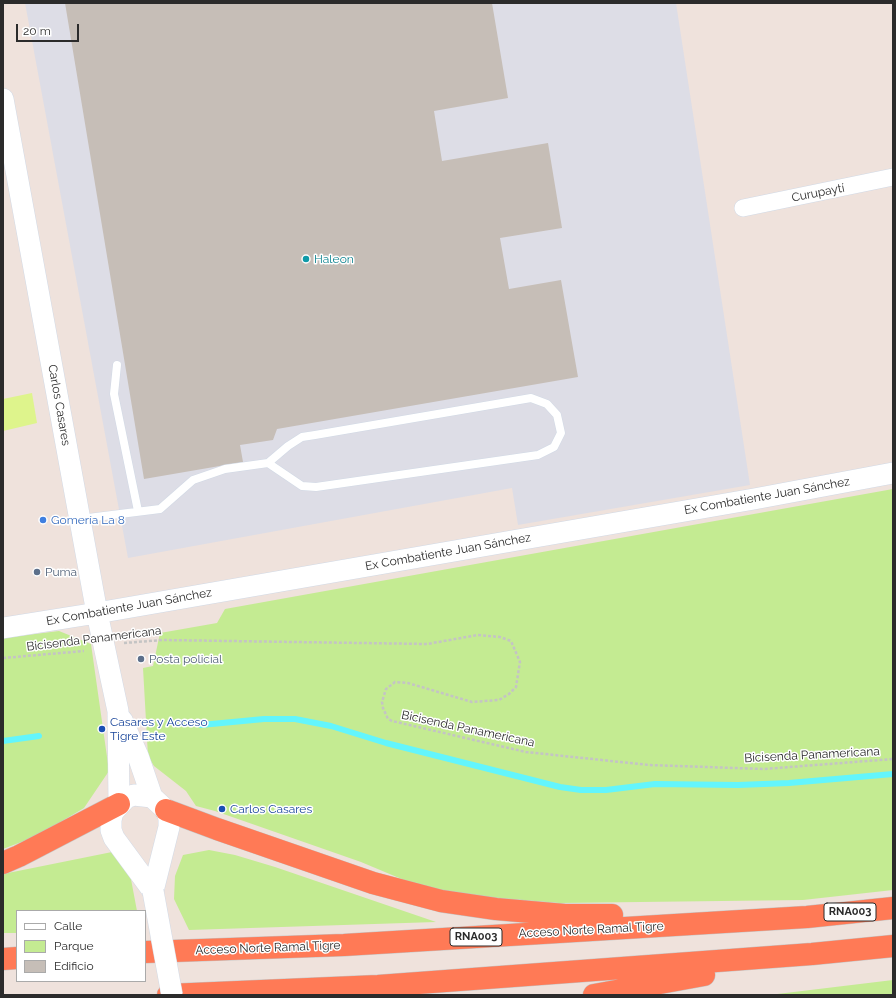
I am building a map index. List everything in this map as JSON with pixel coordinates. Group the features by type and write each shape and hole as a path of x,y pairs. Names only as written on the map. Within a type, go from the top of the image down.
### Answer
{"highway":[{"path":"3,862 19,856 119,804"},
{"path":"159,804 217,829 373,883 441,901 496,909 565,915 807,916"},
{"name":"Acceso Norte Ramal Tigre","path":"146,952 344,945 807,916 893,908"},
{"path":"168,995 378,986 812,954 893,946"},
{"path":"594,995 812,954"},
{"path":"3,959 16,958"}],"street":[{"name":"Carlos Casares","path":"3,98 104,649 118,711 159,804 169,818 169,827 153,891 172,995"},
{"name":"Curupaytí","path":"743,208 893,177"},
{"name":"Ex Combatiente Juan Sánchez","path":"3,628 98,613 893,473"},
{"name":"Carlos Casares","path":"118,711 119,804 113,812 111,820 114,838 153,891"},
{"path":"119,804 126,798 134,795 159,804"}],"lane":[{"path":"117,365 114,394 138,511"},
{"path":"80,519 160,509 193,480 225,470 268,463 288,446 302,437 531,398 547,404 557,415 561,433 554,447 538,455 316,487 302,486 268,463"}],"path":[{"name":"Bicisenda Panamericana","path":"3,658 104,649 119,643 164,640 427,644 478,635 500,637 511,641 517,651 520,662 516,687 509,694 499,700 472,702 408,683 395,682 389,685 383,695 382,702 384,713 392,721 526,752 649,765 764,769 893,759"}],"shaded area":[{"path":"25,3 676,3 750,485 518,525 512,488 128,558"}],"green space":[{"path":"32,393 37,423 3,431 3,399"},
{"path":"893,489 893,890 803,900 559,903 435,893 361,862 215,811 196,806 186,791 154,766 148,756 143,668 153,666 160,633 217,623 225,609"},
{"path":"59,631 91,644 109,771 84,808 37,836 3,849 3,638"},
{"path":"209,850 235,855 275,867 436,922 189,930 174,899 175,876 183,855"},
{"path":"112,852 130,874 137,910 16,910 16,933 3,933 3,874"},
{"path":"893,980 893,995 769,995"}],"building":[{"name":"Haleon","path":"65,3 492,3 508,98 434,111 442,161 548,143 562,228 500,238 509,289 561,280 578,377 277,429 273,440 240,445 243,462 144,479"}],"waterway":[{"path":"201,725 264,719 295,719 331,726 386,743 560,787 581,790 606,790 655,784 738,785 789,783 893,774"},
{"path":"3,741 39,736"}],"place":[{"name":"Haleon","path":"306,259"},
{"name":"Gomería La 8","path":"43,520"},
{"name":"Puma","path":"37,572"},
{"name":"Posta policial","path":"141,659"},
{"name":"Casares y Acceso Tigre Este","path":"102,729"},
{"name":"Carlos Casares","path":"222,809"}]}
